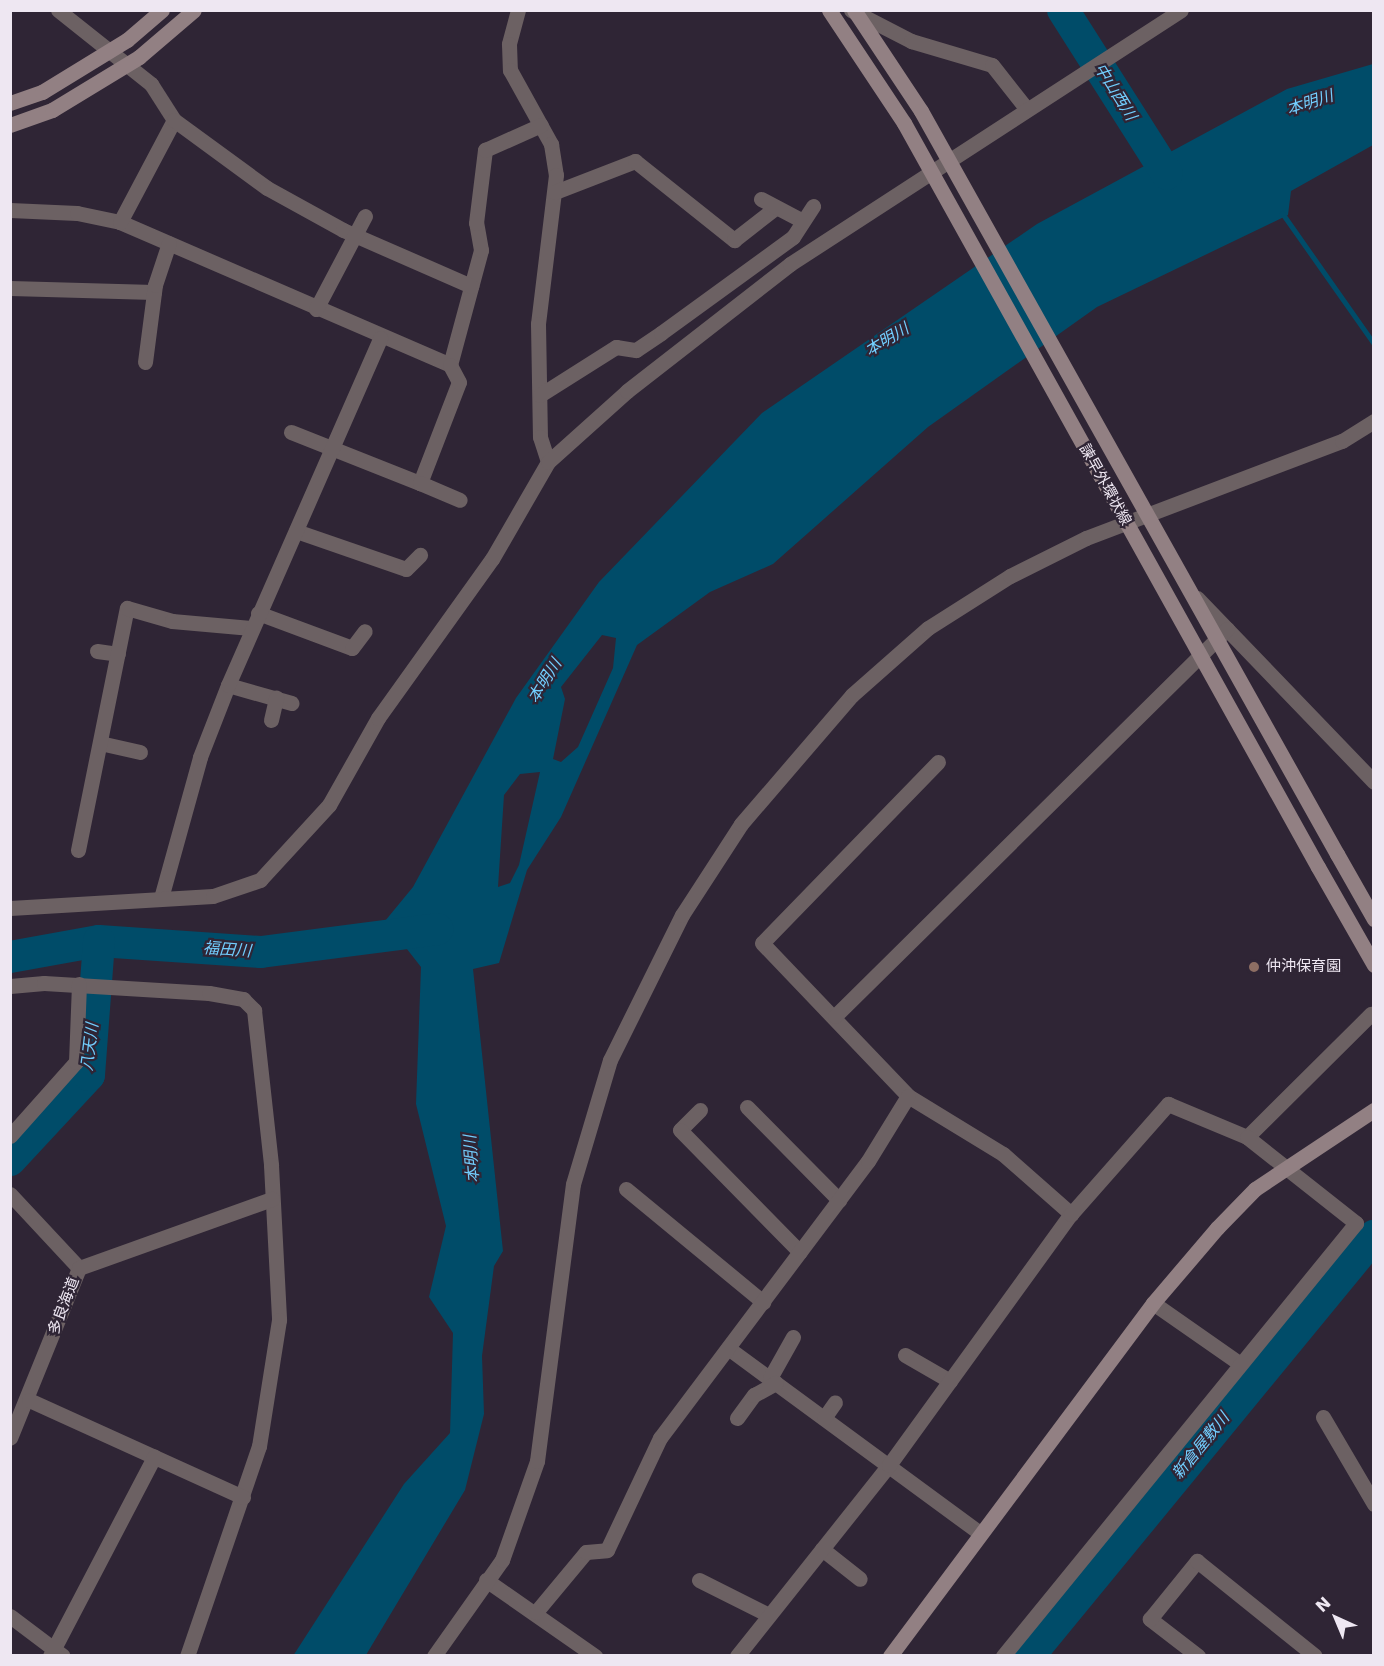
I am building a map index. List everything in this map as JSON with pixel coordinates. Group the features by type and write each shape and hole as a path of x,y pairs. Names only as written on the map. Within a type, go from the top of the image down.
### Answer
{"main road":[{"path":"10,103 42,92 128,40 162,10"},
{"path":"10,125 52,110 139,57 194,10"},
{"name":"諫早外環状線","path":"829,10 903,123 1374,964"},
{"name":"諫早外環状線","path":"852,10 921,111 1374,919"},
{"path":"890,1656 1153,1303 1255,1189 1374,1110"}],"street":[{"path":"58,10 151,84 174,120 267,188 352,234 471,286"},
{"path":"518,10 508,44 510,70 550,144 555,192 538,324 540,437 548,462"},
{"path":"852,10 911,41 992,65 1026,108"},
{"path":"10,908 213,896 260,880 286,858 329,805 378,718 492,559 548,462 740,300 1026,108 1181,10"},
{"path":"120,222 174,120"},
{"path":"450,365 465,324 471,286 481,250 476,223 485,150 541,125"},
{"path":"555,192 635,161 734,240 775,208"},
{"path":"761,199 803,221"},
{"path":"540,395 616,347 636,350 793,237 813,206"},
{"path":"10,210 77,213 120,222 380,338 450,365 459,382 420,483"},
{"path":"316,309 352,234 365,216"},
{"path":"145,362 154,292 169,243"},
{"path":"10,288 154,292"},
{"path":"161,898 200,757 228,685 251,628 380,338"},
{"path":"434,1656 502,1560 537,1461 573,1184 610,1060 682,915 741,824 852,694 928,628 1010,576 1086,538 1342,441 1374,421"},
{"path":"291,432 460,500"},
{"path":"296,531 406,569 420,555"},
{"path":"1180,580 1374,782"},
{"path":"78,850 127,608 172,621 251,628"},
{"path":"258,613 352,648 365,631"},
{"path":"835,1016 1227,629"},
{"path":"97,651 118,654"},
{"path":"228,685 284,700 271,720"},
{"path":"100,742 140,752"},
{"path":"938,762 762,943 835,1016 908,1096 1003,1154 1071,1214"},
{"path":"10,1136 76,1062 79,984"},
{"path":"10,986 79,984 209,993 243,999 254,1010 272,1199 279,1320 259,1446 187,1656"},
{"path":"1247,1137 1371,1014"},
{"path":"536,1612 586,1552 607,1550 660,1438 839,1200 908,1096"},
{"path":"737,1656 889,1465 1071,1214 1168,1104 1247,1137 1282,1169 1356,1223 1239,1363 1003,1656"},
{"path":"747,1107 839,1200"},
{"path":"700,1110 680,1130 800,1252"},
{"path":"626,1189 763,1302"},
{"name":"多良海道","path":"10,1194 79,1268 29,1400 10,1438"},
{"path":"79,1268 272,1199"},
{"path":"1153,1303 1239,1363"},
{"path":"737,1418 754,1395 773,1380 793,1337"},
{"path":"728,1348 980,1533"},
{"path":"905,1355 950,1381"},
{"path":"29,1400 243,1497"},
{"path":"824,1418 835,1402"},
{"path":"1323,1417 1374,1504"},
{"path":"10,1616 56,1653 154,1457"},
{"path":"822,1549 860,1579"},
{"path":"1198,1656 1150,1619 1197,1561 1315,1656"},
{"path":"486,1580 536,1612 595,1656"},
{"path":"699,1580 769,1615"}],"water":[{"name":"本明川","path":"1373,64 1373,145 1291,191 1288,215 1097,307 928,427 773,564 710,592 637,645 561,817 527,870 499,963 473,969 503,1251 494,1266 482,1356 484,1414 465,1490 366,1655 293,1656 404,1484 450,1433 453,1333 429,1297 446,1226 416,1104 421,967 385,921 413,887 516,698 599,582 762,413 1037,224 1287,89","holes":["602,635 616,638 613,668 578,747 561,762 553,759 565,699 561,687","540,772 519,865 510,883 498,887 504,795 520,774"]}],"waterway":[{"name":"中山西川","path":"1063,10 1167,174"},
{"path":"1282,213 1374,344"},
{"name":"福田川","path":"10,957 99,941 261,952 438,929"},
{"name":"八天川","path":"10,1160 89,1075 99,941"},
{"name":"新倉屋敷川","path":"1029,1656 1374,1236"}],"place":[{"name":"仲沖保育園","path":"1254,967"}]}
